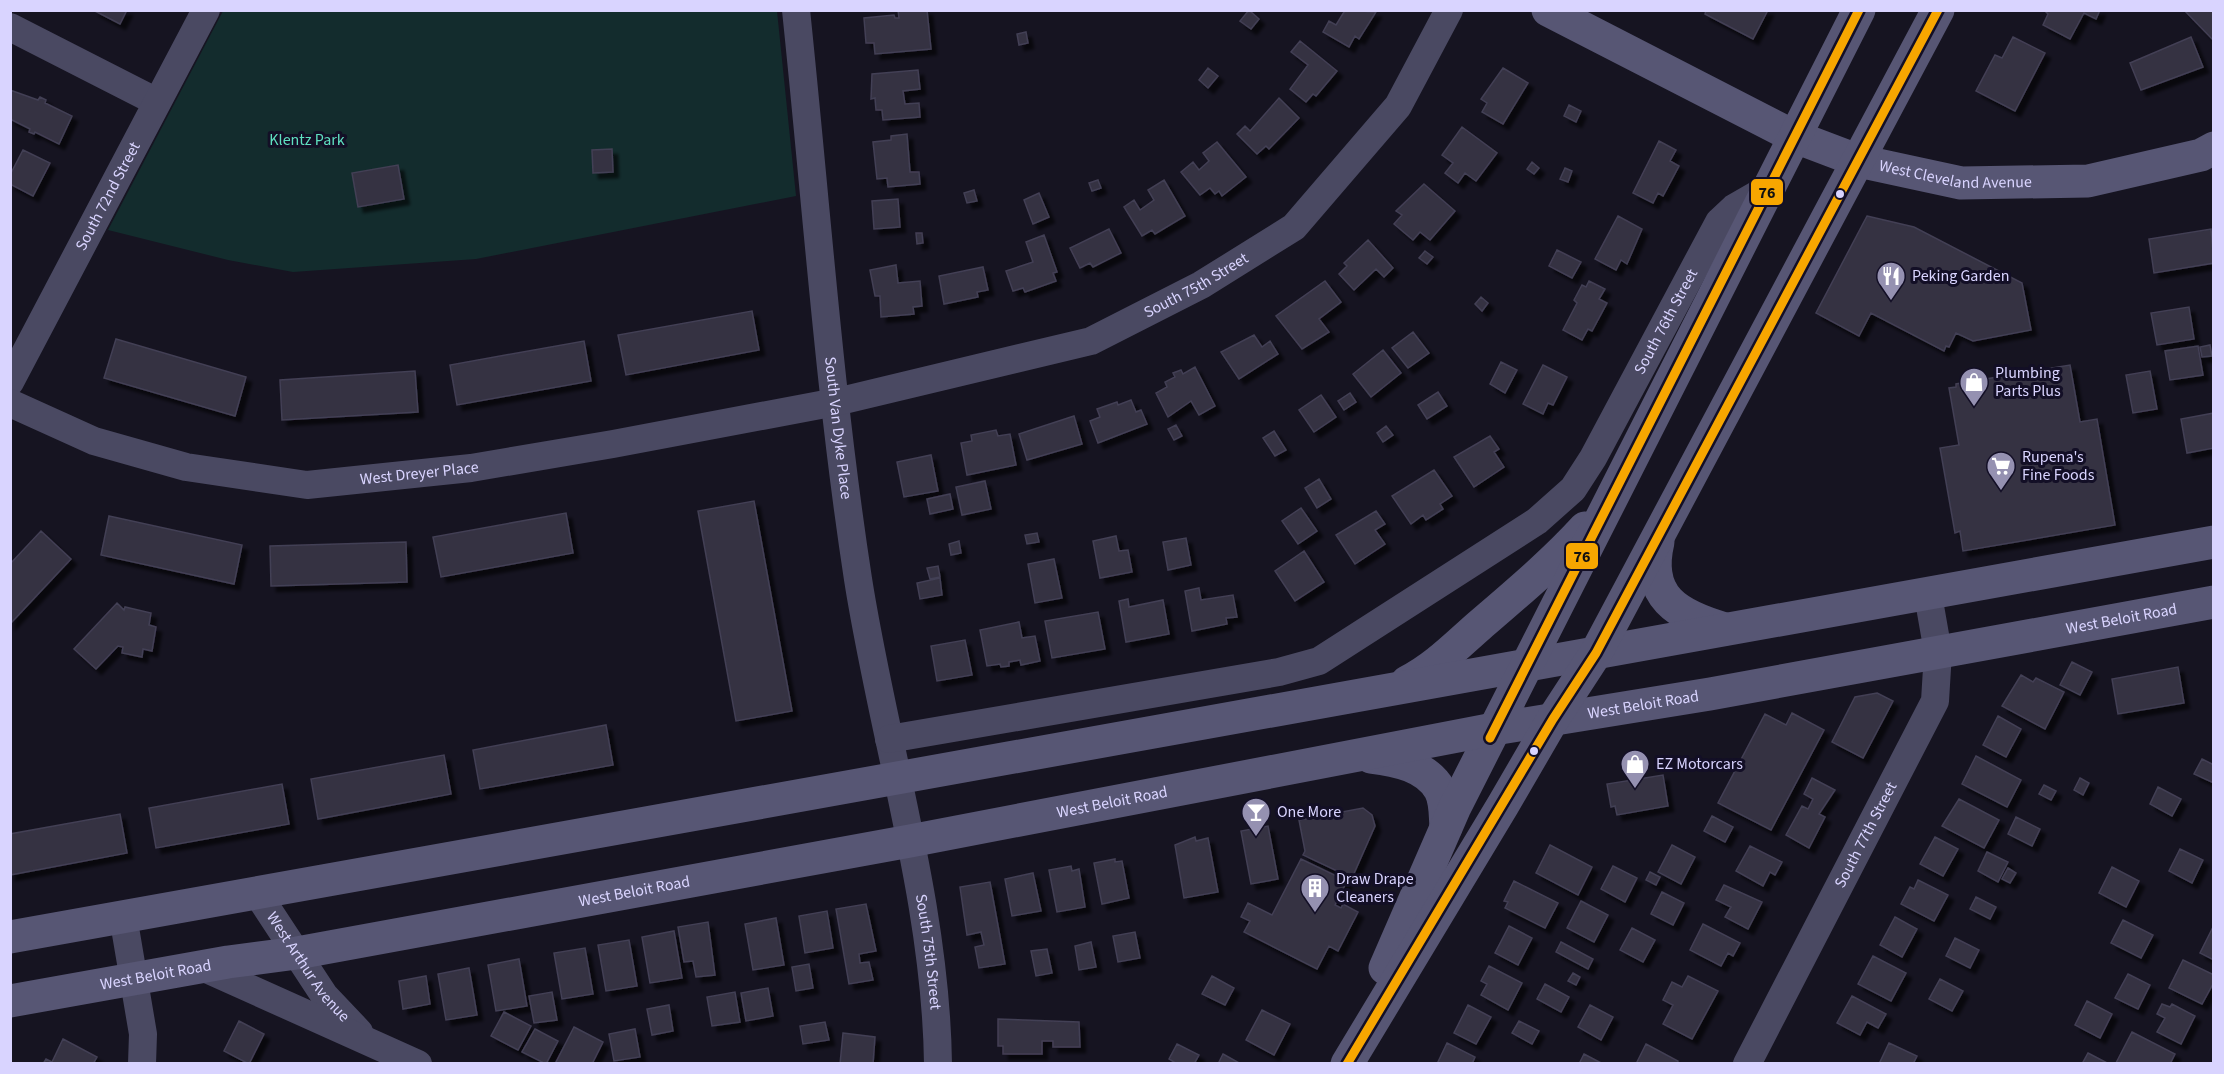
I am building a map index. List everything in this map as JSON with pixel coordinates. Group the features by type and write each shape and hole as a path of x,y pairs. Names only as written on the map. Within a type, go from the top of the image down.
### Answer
{"main road":[{"name":"West Cleveland Avenue","path":"1548,10 1793,136 1859,161 1961,183 2088,182 2201,154 2214,148"},
{"name":"South 76th Street","path":"1346,1064 1446,827 1793,136 1859,10"},
{"name":"South 76th Street","path":"1346,1064 1503,806 1552,719 1596,653 1938,10"},
{"path":"1394,689 1435,665 1527,585 1565,550 1609,502"},
{"path":"1660,534 1653,573 1665,598 1683,613 1725,629"},
{"path":"10,937 1725,629 1929,595 2212,537"},
{"name":"West Beloit Road","path":"10,1001 135,978 297,953 910,841 1494,729 1710,694 2214,602"},
{"path":"1358,756 1408,764 1434,782 1443,800 1446,827"}],"street":[{"name":"South 72nd Street","path":"10,382 206,10"},
{"name":"South Van Dyke Place","path":"796,10 836,402 858,580 910,841"},
{"name":"South 75th Street","path":"836,402 1091,341 1201,285 1294,226 1398,106 1449,10"},
{"path":"10,27 157,102"},
{"name":"South 76th Street","path":"889,739 1279,672 1319,661 1537,521 1574,489 1585,473 1719,222 1734,208 1767,189"},
{"name":"West Dreyer Place","path":"10,403 94,441 117,448 186,467 307,485 471,468 836,402"},
{"name":"South 77th Street","path":"1747,1064 1935,701 1938,652 1929,595"},
{"name":"South 75th Street","path":"910,841 937,1009 938,1064"},
{"name":"West Arthur Avenue","path":"257,893 324,995 364,1038"},
{"path":"123,916 143,1034 142,1064"},
{"name":"West Arthur Avenue","path":"202,967 418,1064"}],"green space":[{"name":"Klentz Park","path":"223,11 777,11 796,196 476,259 293,272 228,260 108,230"}],"building":[{"path":"93,10 127,10 120,24"},
{"path":"898,10 927,10 931,49 875,54 874,43 866,43 864,18 894,15 895,18 899,18"},
{"path":"1249,10 1259,19 1251,29 1240,21"},
{"path":"1342,10 1376,12 1359,39 1355,36 1349,47 1323,32 1329,21 1336,25 1344,12"},
{"path":"1706,10 1768,10 1753,39 1705,14"},
{"path":"2044,10 2100,10 2096,19 2084,13 2070,39 2043,25 2048,14"},
{"path":"2184,10 2214,10 2214,41"},
{"path":"1026,32 1028,43 1019,45 1017,34"},
{"path":"2013,37 2045,53 2015,111 1976,91 1995,55 2002,58"},
{"path":"2191,37 2203,67 2141,90 2130,63"},
{"path":"1300,41 1337,71 1316,96 1313,94 1306,102 1290,89 1308,65 1291,52"},
{"path":"1208,68 1218,76 1208,88 1199,80"},
{"path":"1503,68 1528,83 1503,124 1482,112 1487,103 1481,99"},
{"path":"918,70 920,89 903,91 905,104 919,103 920,117 883,120 882,110 876,110 875,98 871,99 872,74"},
{"path":"10,90 38,100 40,97 46,100 45,103 72,116 59,144 35,132 34,134 29,132 30,129 10,119"},
{"path":"1279,98 1299,118 1269,149 1266,146 1257,154 1237,134 1245,126 1250,131"},
{"path":"1569,105 1581,111 1576,122 1564,116"},
{"path":"1462,127 1497,153 1476,181 1465,173 1458,183 1445,173 1453,163 1442,155"},
{"path":"907,134 910,172 919,172 920,184 888,187 887,178 877,179 873,142 891,140 891,136"},
{"path":"1659,141 1676,150 1670,161 1679,166 1663,196 1658,193 1653,203 1633,193"},
{"path":"1217,142 1246,177 1222,196 1219,191 1215,194 1210,188 1200,195 1181,172 1193,162 1199,170 1209,161 1203,153"},
{"path":"612,149 613,172 593,173 592,150"},
{"path":"23,150 50,163 33,196 10,184 10,175"},
{"path":"1532,162 1539,168 1534,174 1527,169"},
{"path":"398,165 404,199 358,207 352,173"},
{"path":"1565,168 1572,171 1568,182 1560,179"},
{"path":"1098,180 1101,188 1092,191 1089,183"},
{"path":"1164,180 1185,216 1155,234 1152,230 1142,236 1124,207 1134,200 1140,210 1154,200 1148,190"},
{"path":"1424,184 1455,211 1430,240 1420,232 1413,240 1394,224 1402,215 1396,211"},
{"path":"974,190 977,201 967,203 964,193"},
{"path":"1039,193 1049,217 1033,224 1024,200"},
{"path":"898,199 900,227 874,229 872,201"},
{"path":"1618,216 1642,229 1627,264 1621,260 1616,270 1595,259"},
{"path":"1867,216 1914,227 2022,283 2031,330 1973,341 1956,333 1949,347 1946,346 1944,351 1871,313 1859,336 1816,313"},
{"path":"1109,229 1121,253 1093,267 1090,263 1080,268 1070,248"},
{"path":"2211,229 2214,263 2154,273 2149,239"},
{"path":"916,233 922,233 923,243 917,244"},
{"path":"1044,235 1057,272 1053,273 1056,281 1025,292 1023,288 1013,291 1006,271 1033,262 1026,242"},
{"path":"1368,240 1393,268 1384,277 1376,269 1354,290 1339,274 1347,266 1344,263"},
{"path":"1557,250 1581,262 1572,278 1549,266"},
{"path":"1425,251 1433,257 1427,264 1419,258"},
{"path":"896,265 898,283 920,281 922,306 913,307 914,314 881,317 880,296 875,296 870,270"},
{"path":"983,267 988,290 977,292 978,297 944,304 939,276"},
{"path":"1325,281 1341,302 1319,319 1329,332 1302,349 1276,316"},
{"path":"1589,281 1605,289 1599,299 1607,303 1592,331 1588,329 1582,340 1563,330 1577,303 1574,300 1582,285 1586,287"},
{"path":"1481,297 1488,303 1482,311 1475,304"},
{"path":"2189,307 2194,339 2157,345 2151,313"},
{"path":"752,311 759,350 626,375 618,335"},
{"path":"1413,332 1429,353 1408,368 1392,348"},
{"path":"1254,335 1262,347 1270,341 1278,354 1239,379 1221,352"},
{"path":"116,339 246,377 235,416 104,378"},
{"path":"584,341 591,381 457,405 450,365"},
{"path":"2210,345 2212,356 2202,357 2200,347"},
{"path":"2198,346 2203,375 2170,380 2165,351"},
{"path":"1383,350 1401,373 1371,397 1353,374"},
{"path":"1501,362 1517,370 1505,393 1490,384"},
{"path":"1543,365 1567,377 1553,405 1548,403 1543,414 1523,404"},
{"path":"2070,365 2080,422 2097,419 2115,525 1963,551 1960,531 1955,533 1940,448 1959,445 1949,388 1956,387 1956,384"},
{"path":"1195,367 1215,406 1199,415 1191,401 1168,417 1156,393 1167,387 1165,382 1175,377 1173,373 1181,370 1183,374"},
{"path":"415,371 418,412 282,420 280,380"},
{"path":"2150,371 2157,409 2133,413 2126,375"},
{"path":"1438,392 1447,406 1427,419 1418,405"},
{"path":"1350,393 1356,402 1344,410 1338,401"},
{"path":"1321,395 1336,417 1314,432 1299,410"},
{"path":"1131,400 1136,412 1141,410 1147,424 1098,443 1090,421 1100,417 1097,409"},
{"path":"2214,413 2214,448 2187,453 2181,419"},
{"path":"1074,416 1082,444 1027,460 1019,434"},
{"path":"1176,425 1182,436 1174,440 1168,429"},
{"path":"1386,426 1393,435 1383,442 1377,433"},
{"path":"996,430 998,436 1010,434 1016,465 967,475 961,443 972,441 971,435"},
{"path":"1274,431 1286,450 1275,456 1263,438"},
{"path":"1490,436 1499,449 1494,452 1504,467 1474,487 1454,457"},
{"path":"931,455 938,491 904,497 897,462"},
{"path":"1434,470 1452,496 1440,504 1443,509 1426,520 1423,515 1411,524 1392,496"},
{"path":"1319,479 1331,499 1317,508 1305,488"},
{"path":"985,481 991,509 962,515 956,487"},
{"path":"950,494 953,509 930,514 927,499"},
{"path":"754,501 792,711 736,721 698,511"},
{"path":"1301,508 1317,531 1298,544 1282,521"},
{"path":"1376,511 1385,524 1375,530 1385,544 1355,564 1336,535"},
{"path":"566,513 573,553 441,577 433,537"},
{"path":"109,516 242,545 234,584 101,555"},
{"path":"41,531 71,559 10,624 10,564"},
{"path":"1037,533 1039,542 1027,544 1025,535"},
{"path":"1116,536 1119,551 1128,550 1132,572 1100,578 1093,541"},
{"path":"1186,538 1191,565 1168,570 1163,542"},
{"path":"959,541 961,553 951,555 949,544"},
{"path":"406,542 407,582 271,586 270,546"},
{"path":"1304,551 1324,582 1295,601 1275,571"},
{"path":"1054,559 1062,598 1035,603 1028,564"},
{"path":"938,566 940,577 930,579 927,568"},
{"path":"940,578 942,595 920,599 917,583"},
{"path":"1199,588 1201,600 1233,595 1237,617 1226,618 1227,624 1192,631 1185,591"},
{"path":"1128,599 1129,607 1163,600 1169,634 1126,642 1119,601"},
{"path":"117,603 124,610 125,607 151,613 149,625 156,627 152,651 143,649 142,657 122,653 123,647 118,646 96,669 74,649"},
{"path":"1098,612 1105,649 1052,658 1045,621"},
{"path":"1019,622 1022,638 1035,636 1040,661 1021,665 1020,660 1009,662 1009,666 1001,667 1000,664 987,666 980,630"},
{"path":"965,640 972,675 937,681 931,646"},
{"path":"2072,662 2092,672 2080,695 2060,685"},
{"path":"2178,667 2184,703 2118,714 2112,679"},
{"path":"2021,675 2033,682 2036,678 2064,692 2045,729 2002,706"},
{"path":"1877,693 1893,701 1863,758 1832,742 1855,697"},
{"path":"1792,713 1824,730 1771,830 1718,803 1765,714 1786,725"},
{"path":"1998,716 2021,729 2006,757 1983,745"},
{"path":"606,725 613,765 480,789 473,750"},
{"path":"444,755 451,794 318,819 311,779"},
{"path":"1976,756 2021,780 2007,807 1962,784"},
{"path":"2202,759 2214,765 2214,783 2194,774"},
{"path":"1663,775 1668,806 1617,815 1615,806 1611,807 1607,784"},
{"path":"1812,778 1835,790 1819,814 1825,817 1809,848 1786,835 1802,806 1808,809 1813,799 1804,794"},
{"path":"2080,778 2089,783 2083,795 2074,790"},
{"path":"282,784 289,824 156,848 149,808"},
{"path":"2044,785 2056,791 2051,800 2039,794"},
{"path":"2158,787 2181,799 2172,816 2150,804"},
{"path":"1959,799 1999,820 1984,848 1942,826"},
{"path":"1363,808 1372,815 1375,826 1352,878 1303,855 1305,851 1299,820"},
{"path":"120,814 127,853 10,875 10,834"},
{"path":"1712,816 1733,827 1725,842 1704,831"},
{"path":"2016,817 2040,829 2032,846 2008,834"},
{"path":"1268,826 1278,879 1251,884 1241,831"},
{"path":"1195,837 1196,841 1208,838 1218,892 1184,898 1175,845"},
{"path":"1935,837 1958,849 1943,876 1920,864"},
{"path":"1550,845 1592,867 1578,895 1536,873"},
{"path":"1672,845 1695,857 1681,884 1658,872"},
{"path":"1750,846 1782,862 1775,875 1770,872 1763,886 1736,871"},
{"path":"2180,849 2203,860 2192,883 2169,871"},
{"path":"1987,852 2008,862 1998,882 1978,871"},
{"path":"1115,859 1115,862 1122,861 1129,898 1102,904 1094,863"},
{"name":"Draw Drape Cleaners","path":"1301,859 1347,881 1335,905 1341,908 1343,904 1358,912 1338,951 1329,946 1317,969 1244,932 1250,921 1241,917 1248,903 1272,915"},
{"path":"1071,866 1072,871 1079,869 1085,907 1057,912 1049,870"},
{"path":"1613,866 1637,878 1625,902 1601,889"},
{"path":"2112,867 2139,881 2126,907 2099,893"},
{"path":"2008,868 2016,873 2010,883 2002,879"},
{"path":"1650,872 1660,877 1656,885 1646,880"},
{"path":"1033,873 1041,911 1012,916 1005,879"},
{"path":"1918,880 1948,895 1934,921 1901,904 1910,887 1914,889"},
{"path":"1514,881 1558,903 1545,928 1505,908 1508,902 1504,901"},
{"path":"990,882 1005,964 979,968 975,947 984,945 981,932 967,935 960,887"},
{"path":"1724,885 1762,902 1748,929 1725,917 1731,907 1716,900"},
{"path":"1662,892 1684,903 1673,925 1651,914"},
{"path":"1976,897 1996,907 1990,919 1970,909"},
{"path":"1581,901 1608,915 1594,942 1567,928"},
{"path":"866,904 876,951 859,954 860,963 869,962 873,980 849,984 836,909"},
{"path":"827,911 833,948 805,953 799,916"},
{"path":"1895,917 1917,929 1902,957 1880,945"},
{"path":"776,918 784,965 753,970 745,924"},
{"path":"2123,920 2153,935 2141,958 2111,943"},
{"path":"708,922 715,975 696,977 693,961 684,962 678,927"},
{"path":"1703,924 1740,943 1733,956 1728,953 1721,966 1690,950"},
{"path":"2214,925 2214,960 2200,953"},
{"path":"1509,926 1532,938 1518,965 1495,953"},
{"path":"1632,928 1655,940 1643,962 1620,950"},
{"path":"674,931 682,978 650,983 642,937"},
{"path":"1135,932 1140,958 1118,962 1113,936"},
{"path":"1955,938 1979,950 1970,968 1946,956"},
{"path":"629,940 637,986 606,991 598,945"},
{"path":"1091,942 1096,967 1079,970 1075,946"},
{"path":"1561,942 1593,959 1588,969 1556,952"},
{"path":"585,948 593,994 562,999 554,953"},
{"path":"1047,949 1052,973 1036,976 1031,951"},
{"path":"1873,956 1906,973 1891,1001 1858,984"},
{"path":"519,959 527,1006 496,1011 488,965"},
{"path":"2183,960 2214,975 2214,982 2202,1004 2169,988"},
{"path":"809,964 813,988 796,991 792,967"},
{"path":"1489,966 1522,983 1508,1010 1481,995 1487,984 1481,981"},
{"path":"469,968 477,1015 446,1020 438,974"},
{"path":"1573,973 1580,977 1576,985 1568,981"},
{"path":"2128,974 2150,985 2138,1009 2115,998"},
{"path":"426,976 430,1004 403,1009 399,981"},
{"path":"1212,976 1234,988 1225,1005 1202,994"},
{"path":"1688,976 1718,991 1692,1039 1663,1024 1673,1005 1663,1000 1672,982 1682,987"},
{"path":"1940,979 1963,991 1952,1011 1929,999"},
{"path":"1545,984 1569,997 1561,1012 1537,999"},
{"path":"768,988 773,1016 746,1021 741,993"},
{"path":"552,992 557,1020 534,1023 529,996"},
{"path":"735,992 740,1022 712,1026 707,997"},
{"path":"1852,996 1886,1014 1878,1028 1867,1022 1860,1035 1837,1023"},
{"path":"2087,1001 2112,1014 2100,1038 2075,1025"},
{"path":"2162,1004 2170,1007 2172,1004 2195,1016 2181,1044 2157,1032 2165,1018 2157,1014"},
{"path":"669,1005 673,1031 652,1035 647,1009"},
{"path":"1468,1005 1491,1017 1476,1044 1454,1033"},
{"path":"1590,1005 1613,1017 1601,1040 1578,1027"},
{"path":"1262,1010 1290,1024 1274,1055 1246,1040"},
{"path":"504,1012 531,1026 518,1050 491,1036"},
{"path":"998,1019 1079,1022 1080,1047 1053,1047 1053,1041 1042,1041 1042,1054 1003,1054 1003,1046 998,1046"},
{"path":"239,1021 264,1034 249,1064 224,1051"},
{"path":"1519,1021 1539,1031 1532,1044 1512,1033"},
{"path":"825,1022 829,1040 803,1044 800,1026"},
{"path":"574,1027 603,1042 592,1064 555,1064"},
{"path":"535,1029 558,1041 546,1064 522,1052"},
{"path":"635,1029 640,1057 614,1061 609,1034"},
{"path":"2132,1032 2175,1054 2170,1064 2116,1063"},
{"path":"843,1033 875,1037 873,1064 840,1064"},
{"path":"63,1039 97,1057 93,1064 43,1064 46,1059 52,1062"},
{"path":"1447,1043 1475,1057 1472,1064 1437,1064"},
{"path":"1889,1043 1917,1056 1913,1064 1879,1064"},
{"path":"1177,1044 1199,1055 1194,1064 1177,1064 1169,1059"},
{"path":"1646,1044 1678,1061 1677,1064 1636,1064"},
{"path":"2088,1053 2109,1064 2082,1064"},
{"path":"1223,1054 1241,1064 1218,1064"},
{"path":"1584,1054 1603,1064 1579,1064"}],"transit line":[{"name":"76","path":"1490,738 1859,10"},
{"name":"76","path":"1347,1064 1553,719 1596,653 1938,10"}],"place":[{"name":"Peking Garden","path":"1891,302"},
{"name":"Plumbing Parts Plus","path":"1974,408"},
{"name":"Rupena's Fine Foods","path":"2001,492"},
{"name":"EZ Motorcars","path":"1635,790"},
{"name":"One More","path":"1256,838"},
{"name":"Draw Drape Cleaners","path":"1315,914"}]}
